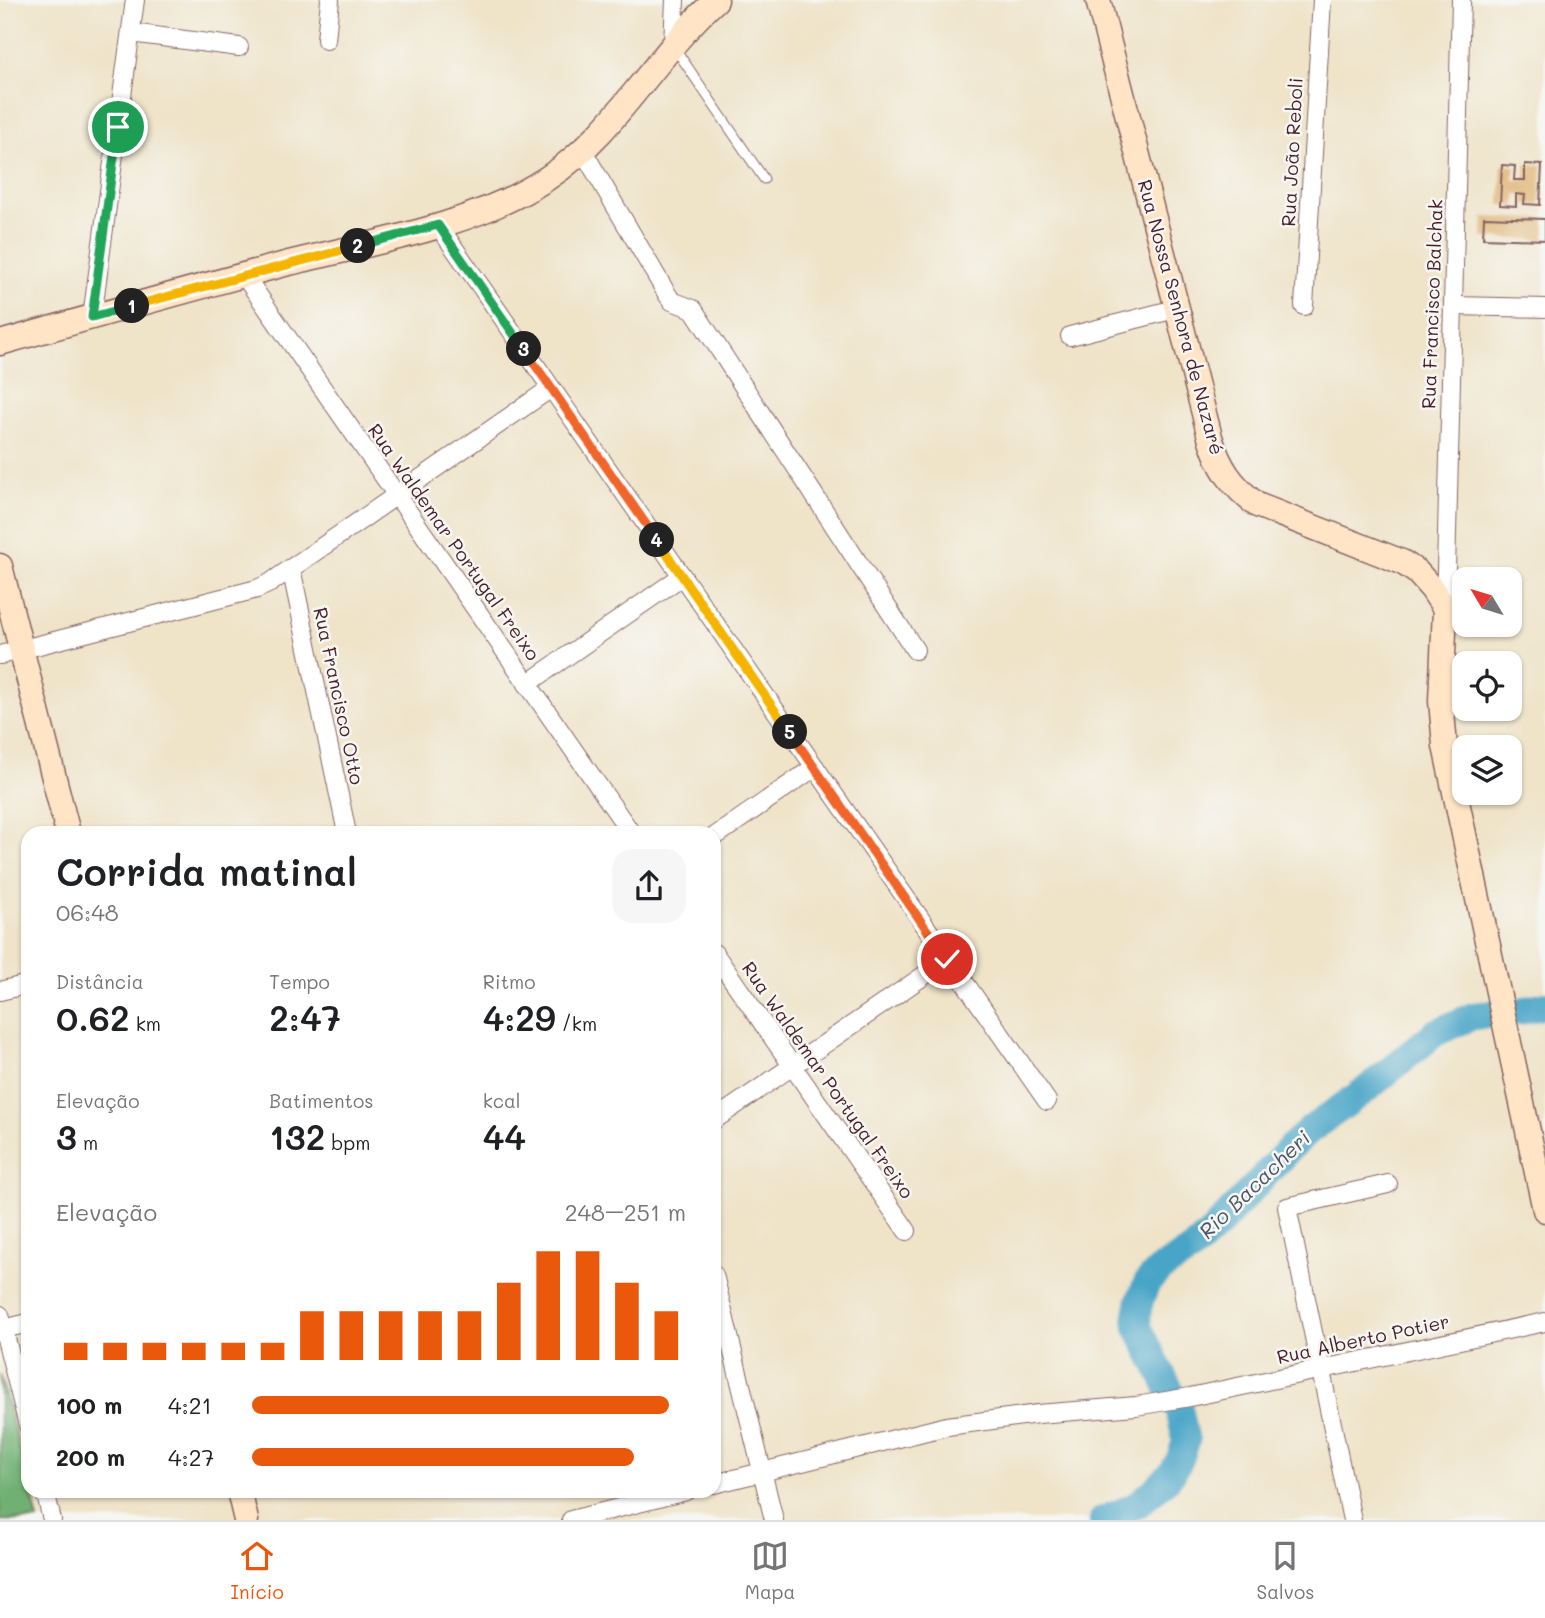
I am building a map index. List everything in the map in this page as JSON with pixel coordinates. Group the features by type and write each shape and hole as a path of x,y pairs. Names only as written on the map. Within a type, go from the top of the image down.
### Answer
{"street":[{"path":"92,317 135,0"},
{"path":"326,40 330,0"},
{"path":"673,45 675,0"},
{"path":"0,344 244,275 438,225 480,212 522,193 583,151 673,45 716,0"},
{"name":"Rua Nossa Senhora de Nazaré","path":"1098,0 1210,437 1226,476 1241,493 1257,505 1402,562 1417,572 1445,609"},
{"name":"Rua João Reboli","path":"1304,306 1322,0"},
{"name":"Rua Francisco Balchak","path":"1445,609 1461,0"},
{"path":"131,33 239,47"},
{"path":"583,151 667,294 672,301 693,309 915,650"},
{"path":"438,225 1047,1101"},
{"name":"Rua Waldemar Portugal Freixo","path":"244,275 626,826"},
{"path":"1453,306 1545,308"},
{"path":"1070,336 1179,308"},
{"path":"10,653 241,594 270,583 551,388"},
{"path":"0,566 10,653 66,826"},
{"name":"Rua Francisco Otto","path":"291,568 345,826"},
{"path":"527,684 682,576"},
{"path":"1445,609 1441,701 1445,746 1545,1210"},
{"path":"721,832 815,767"},
{"path":"721,1115 947,959"},
{"name":"Rua Waldemar Portugal Freixo","path":"721,963 907,1231"},
{"path":"0,991 21,986"},
{"path":"1352,1520 1287,1207 1388,1184"},
{"path":"721,1304 774,1520"},
{"name":"Rua Alberto Potier","path":"721,1482 947,1426 1169,1401 1545,1322"},
{"path":"21,1324 1,1325 21,1398"},
{"path":"47,1498 52,1520"},
{"path":"241,1498 246,1520"},
{"path":"571,1520 657,1498"}],"lane":[{"path":"673,45 764,179"}],"green space":[{"path":"0,1375 21,1454 21,1498 33,1498 38,1520 0,1520"}],"building":[{"path":"1525,164 1542,165 1540,205 1524,204 1525,195 1516,194 1516,206 1500,205 1502,165 1515,166 1514,180 1525,180"},
{"path":"1484,217 1545,219 1545,240 1483,238"}],"waterway":[{"name":"Rio Bacacheri","path":"1103,1520 1137,1505 1156,1489 1172,1473 1186,1441 1179,1408 1138,1327 1137,1314 1147,1283 1160,1269 1192,1250 1215,1229 1311,1129 1367,1089 1435,1033 1473,1016 1521,1011 1545,1005"}],"route":[{"path":"118,127 92,317 438,225 947,959"}]}
